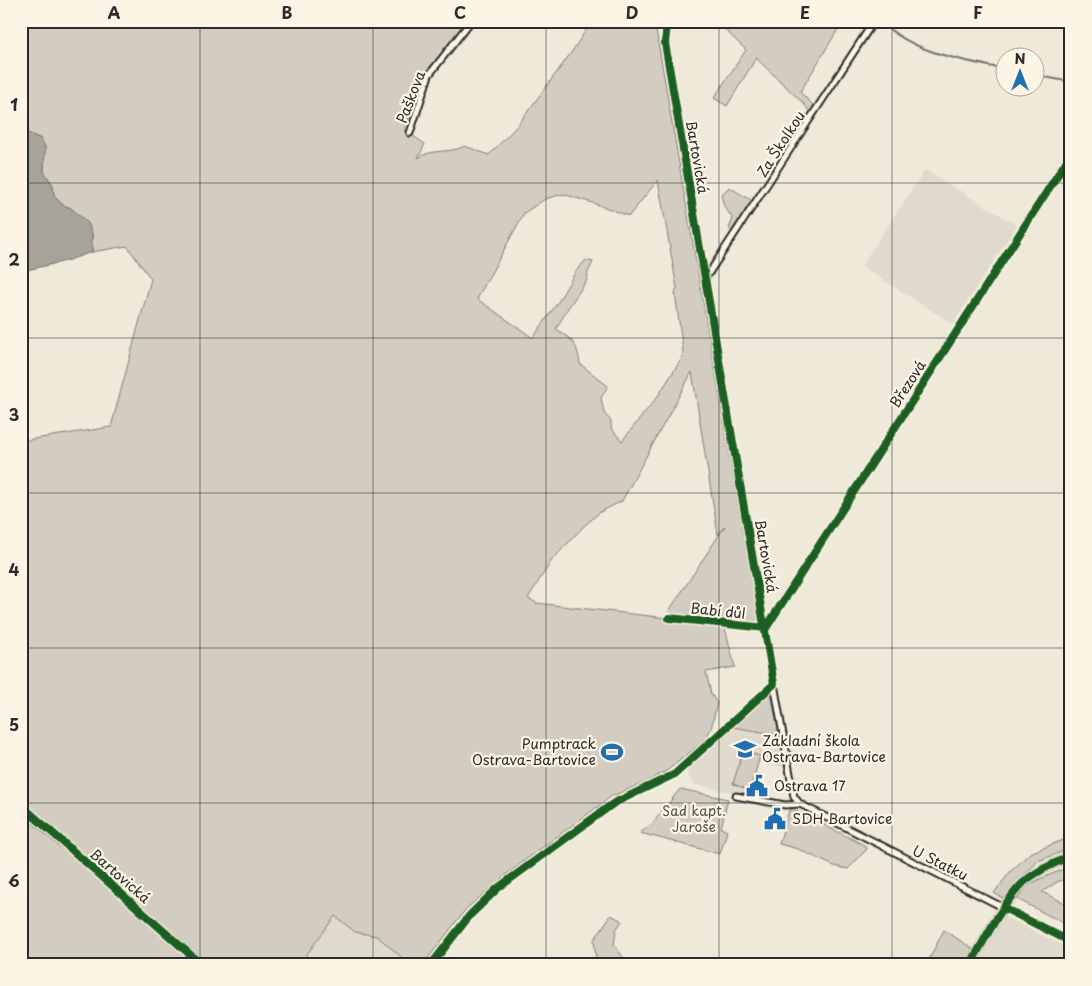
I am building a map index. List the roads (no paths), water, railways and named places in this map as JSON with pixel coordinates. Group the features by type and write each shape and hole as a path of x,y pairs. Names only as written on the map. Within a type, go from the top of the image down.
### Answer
{"street":[{"name":"Paškova","path":"410,133 429,76 471,21"},
{"name":"Bartovická","path":"669,21 665,43 766,628 774,684"},
{"name":"Za Školkou","path":"706,279 874,21"},
{"name":"Březová","path":"766,628 1071,154"},
{"name":"Babí důl","path":"669,618 766,628"},
{"path":"774,684 794,797 800,804"},
{"path":"431,965 470,915 498,888 614,803 675,774 774,684"},
{"name":"U Statku","path":"736,796 785,805 800,804 1071,942"},
{"name":"Bartovická","path":"21,805 202,965"},
{"path":"970,965 1004,908 1023,883 1071,855"}],"waterway":[{"path":"880,21 893,32 922,48 938,54 994,67"},
{"path":"1044,77 1071,82"}],"place":[{"name":"Základní škola Ostrava-Bartovice","path":"745,749"},
{"name":"Pumptrack Ostrava-Bartovice","path":"612,752"},
{"name":"Ostrava 17","path":"757,786"},
{"name":"SDH Bartovice","path":"775,819"}],"park label":[{"name":"Sad kapt. Jaroše","path":"694,820"}]}
